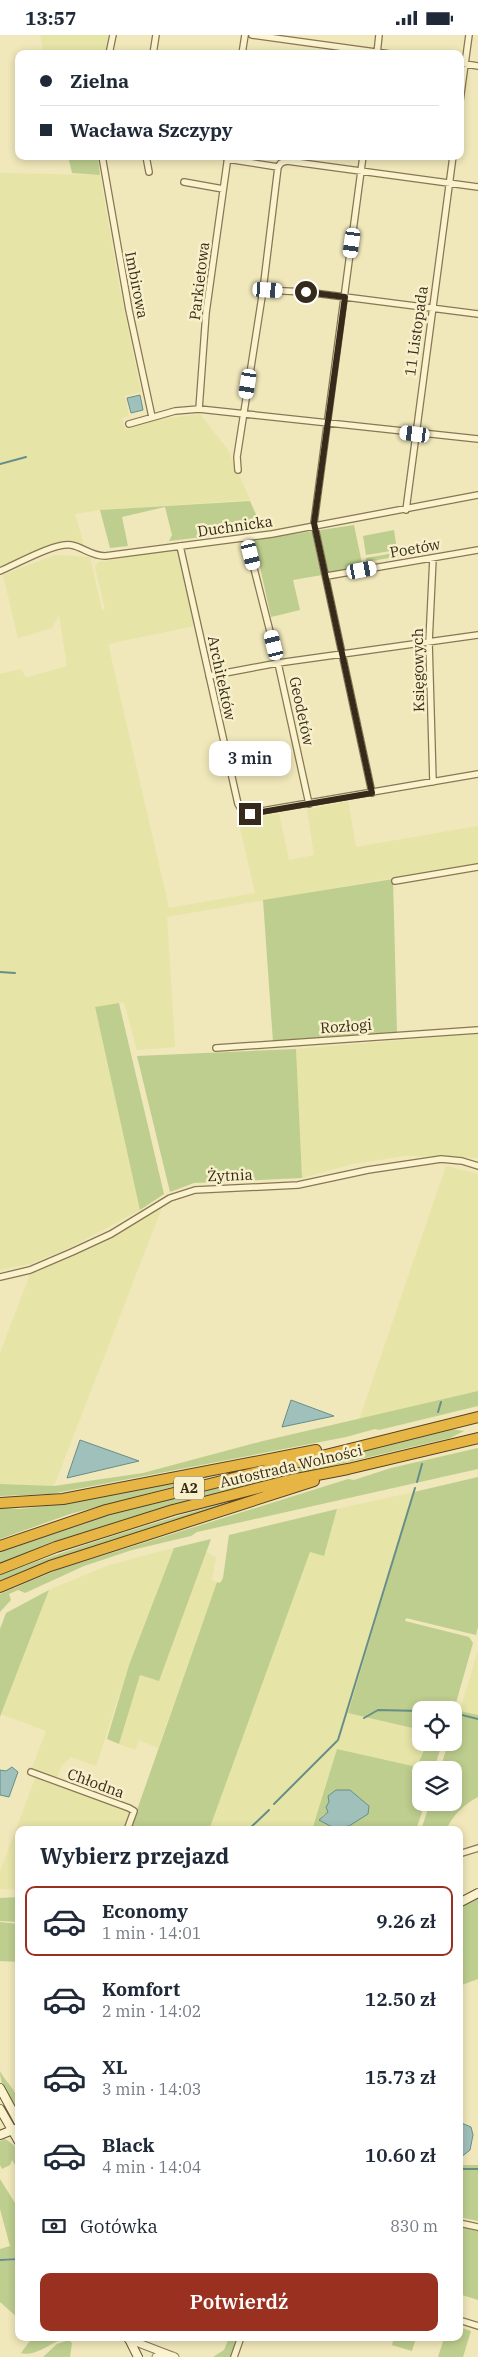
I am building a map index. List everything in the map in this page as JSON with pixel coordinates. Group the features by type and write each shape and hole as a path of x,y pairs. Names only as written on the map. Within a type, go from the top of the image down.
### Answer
{"highway":[{"name":"Autostrada Wolności","path":"0,1545 106,1510 382,1439 478,1417"},
{"name":"Autostrada Wolności","path":"0,1569 56,1547 173,1510 286,1481 348,1469 478,1438"},
{"path":"0,1503 63,1499 308,1451 382,1439"},
{"path":"0,1587 50,1566 348,1469"}],"main road":[{"path":"463,1901 478,1893"},
{"path":"0,2088 13,2124"},
{"path":"0,2109 13,2124"},
{"path":"0,2135 13,2124"},
{"path":"130,2341 137,2355"}],"street":[{"path":"110,50 113,35"},
{"path":"154,50 156,35"},
{"path":"243,50 245,35"},
{"path":"252,35 356,50"},
{"path":"377,50 379,35"},
{"path":"464,54 468,35"},
{"path":"464,64 478,66"},
{"name":"Imbirowa","path":"103,160 129,310 152,417"},
{"path":"147,160 149,172"},
{"name":"Parkietowa","path":"199,409 206,313 227,160"},
{"path":"242,160 278,167"},
{"path":"362,160 315,526 344,653 372,793"},
{"name":"11 Listopada","path":"406,509 452,160"},
{"path":"238,470 237,457 263,290 278,167 281,163 287,161 478,187"},
{"path":"184,182 223,189"},
{"path":"263,290 345,297 478,314"},
{"path":"129,424 175,411 199,409 415,434 478,439"},
{"name":"Duchnicka","path":"0,571 58,546 70,545 94,555 104,556 315,526 478,495"},
{"name":"Geodetów","path":"246,537 278,663 309,804"},
{"name":"Architektów","path":"180,546 238,804 244,814 309,804"},
{"name":"Poetów","path":"327,576 478,550"},
{"name":"Księgowych","path":"433,558 429,642 433,782"},
{"path":"209,676 278,663 478,635"},
{"path":"309,804 478,774"},
{"path":"395,881 478,867"},
{"name":"Rozłogi","path":"216,1047 478,1030"},
{"name":"Żytnia","path":"0,1277 30,1270 72,1253 111,1234 170,1198 194,1189 298,1185 368,1170 441,1159 462,1161 478,1166"},
{"name":"Chłodna","path":"31,1772 129,1808 134,1811 128,1826"},
{"path":"463,1853 478,1848"},
{"path":"463,2224 478,2227"},
{"path":"463,2321 478,2326"},
{"path":"136,2341 176,2357"},
{"path":"234,2357 240,2341"},
{"path":"137,2355 150,2346"},
{"path":"156,2357 176,2357"}],"shaded area":[{"path":"40,35 108,35 106,50 43,50"},
{"path":"0,173 100,175 119,285 141,392 125,396 129,416 122,418 125,430 148,421 200,414 228,450 250,500 100,510 75,514 84,545 73,543 57,544 0,566"},
{"path":"171,550 180,552 194,626 108,644 169,908 255,893 238,819 279,814 289,860 314,855 307,810 348,801 356,847 478,826 478,863 167,917 175,1047 137,1050 124,1002 95,1008 140,1210 71,1247 30,1264 0,1270 0,674 21,669 26,678 67,666 59,615 52,628 18,638 3,575 55,555 90,557 102,610 105,609 95,567 98,562"},
{"path":"478,1034 478,1158 405,1156 352,1164 302,1178 296,1049"},
{"path":"446,1166 478,1174 478,1391 359,1420"},
{"path":"163,1205 54,1486 0,1484 0,1353 31,1272 110,1238"},
{"path":"414,1492 348,1713 412,1728 412,1751 424,1751 420,1761 412,1761 412,1766 337,1749 313,1826 210,1826 310,1552 324,1556 337,1509"},
{"path":"174,1548 129,1665 96,1766 71,1757 62,1765 56,1780 31,1771 46,1731 1,1714 49,1590 109,1565"},
{"path":"206,1552 216,1557 212,1580 217,1582 158,1748 139,1740 135,1750 119,1744 140,1675 159,1681"},
{"path":"478,1650 478,1715 462,1711 462,1704"},
{"path":"36,1776 129,1810 126,1826 17,1826"},
{"path":"15,1832 15,1890 0,1889 0,1872"}],"green space":[{"path":"69,160 98,160 100,175 72,173"},
{"path":"250,501 263,530 169,541 172,535 165,507 122,517 128,546 110,548 100,510"},
{"path":"354,525 363,568 293,580 300,610 271,617 254,540"},
{"path":"394,530 397,550 366,555 363,536"},
{"path":"422,548 422,552 366,562 366,558"},
{"path":"393,879 397,1032 273,1042 263,900"},
{"path":"119,1003 164,1194 140,1210 95,1007"},
{"path":"296,1049 302,1178 194,1183 170,1192 137,1056"},
{"path":"478,1391 478,1406 379,1430 375,1429 346,1437 51,1494 0,1496 0,1484 54,1486 143,1473 263,1441"},
{"path":"451,1429 464,1431 450,1438 234,1489 119,1521 0,1564 0,1550 90,1518"},
{"path":"478,1448 478,1469 197,1532 191,1536 132,1550 84,1566 25,1593 18,1590 9,1594 11,1600 0,1612 0,1594 57,1570 348,1479 354,1480 391,1468"},
{"path":"244,1468 70,1514 0,1539 0,1508 20,1509 62,1504"},
{"path":"478,1477 478,1627 476,1635 406,1618 405,1621 469,1637 473,1643 457,1701 412,1701 412,1728 348,1713 414,1492"},
{"path":"263,1493 62,1558 0,1582 0,1575 97,1541"},
{"path":"337,1509 324,1556 310,1552 210,1826 131,1826 217,1582 220,1583 223,1578 229,1535"},
{"path":"211,1539 159,1681 140,1675 119,1744 107,1739 129,1665 174,1548"},
{"path":"49,1590 0,1717 0,1629 6,1613"},
{"path":"462,1711 478,1715 478,1797 462,1808 462,1761 443,1761 446,1751 462,1751"},
{"path":"337,1749 412,1766 412,1811 422,1811 417,1826 347,1826 369,1806 350,1790 329,1802 329,1812 323,1815 320,1820 332,1826 313,1826"},
{"path":"424,1751 440,1751 437,1761 420,1761"},
{"path":"427,1811 459,1811 448,1826 422,1826"},
{"path":"15,1897 15,1922 0,1921 0,1898"},
{"path":"478,1898 478,1979 463,1985 463,1906"},
{"path":"0,1922 15,1924 15,1962 0,1961"},
{"path":"0,2071 15,2093 15,2106 6,2093 0,2077"},
{"path":"5,2139 15,2148 15,2165 12,2160 10,2165 2,2169 0,2165 0,2141"},
{"path":"463,2165 478,2165 478,2221 463,2218"},
{"path":"0,2179 15,2203 15,2258 0,2259 0,2249 10,2246 0,2209"},
{"path":"463,2228 478,2231 478,2300 463,2295"},
{"path":"15,2260 15,2315 0,2302 0,2261"},
{"path":"463,2328 471,2331 463,2357 438,2357 443,2341 463,2341"},
{"path":"30,2341 59,2341 33,2353 21,2353"},
{"path":"66,2341 72,2343 70,2357 43,2357 57,2344"},
{"path":"228,2341 238,2341 232,2357 213,2357 224,2350"},
{"path":"393,2341 415,2341 412,2351 392,2345"}],"water":[{"path":"140,395 143,410 131,413 127,398"},
{"path":"291,1400 334,1416 282,1427"},
{"path":"80,1440 139,1461 67,1478"},
{"path":"12,1767 18,1772 9,1797 0,1795 0,1770 6,1771"},
{"path":"336,1790 350,1790 369,1806 368,1814 349,1826 330,1826 319,1820 328,1812 326,1807 329,1802 328,1796"},
{"path":"463,2124 471,2127 473,2135 470,2150 463,2156"}],"waterway":[{"path":"0,464 26,457"},
{"path":"0,972 15,973"},
{"path":"438,1412 441,1402"},
{"path":"417,1482 422,1464"},
{"path":"338,1740 415,1488"},
{"path":"364,1718 378,1710 412,1711"},
{"path":"462,1715 478,1719"},
{"path":"274,1804 337,1741"},
{"path":"252,1826 269,1810"},
{"path":"463,2169 478,2169"},
{"path":"0,2260 15,2259"}],"route":[{"path":"250,814 372,793 340,634 314,523 345,297 306,292"}]}
